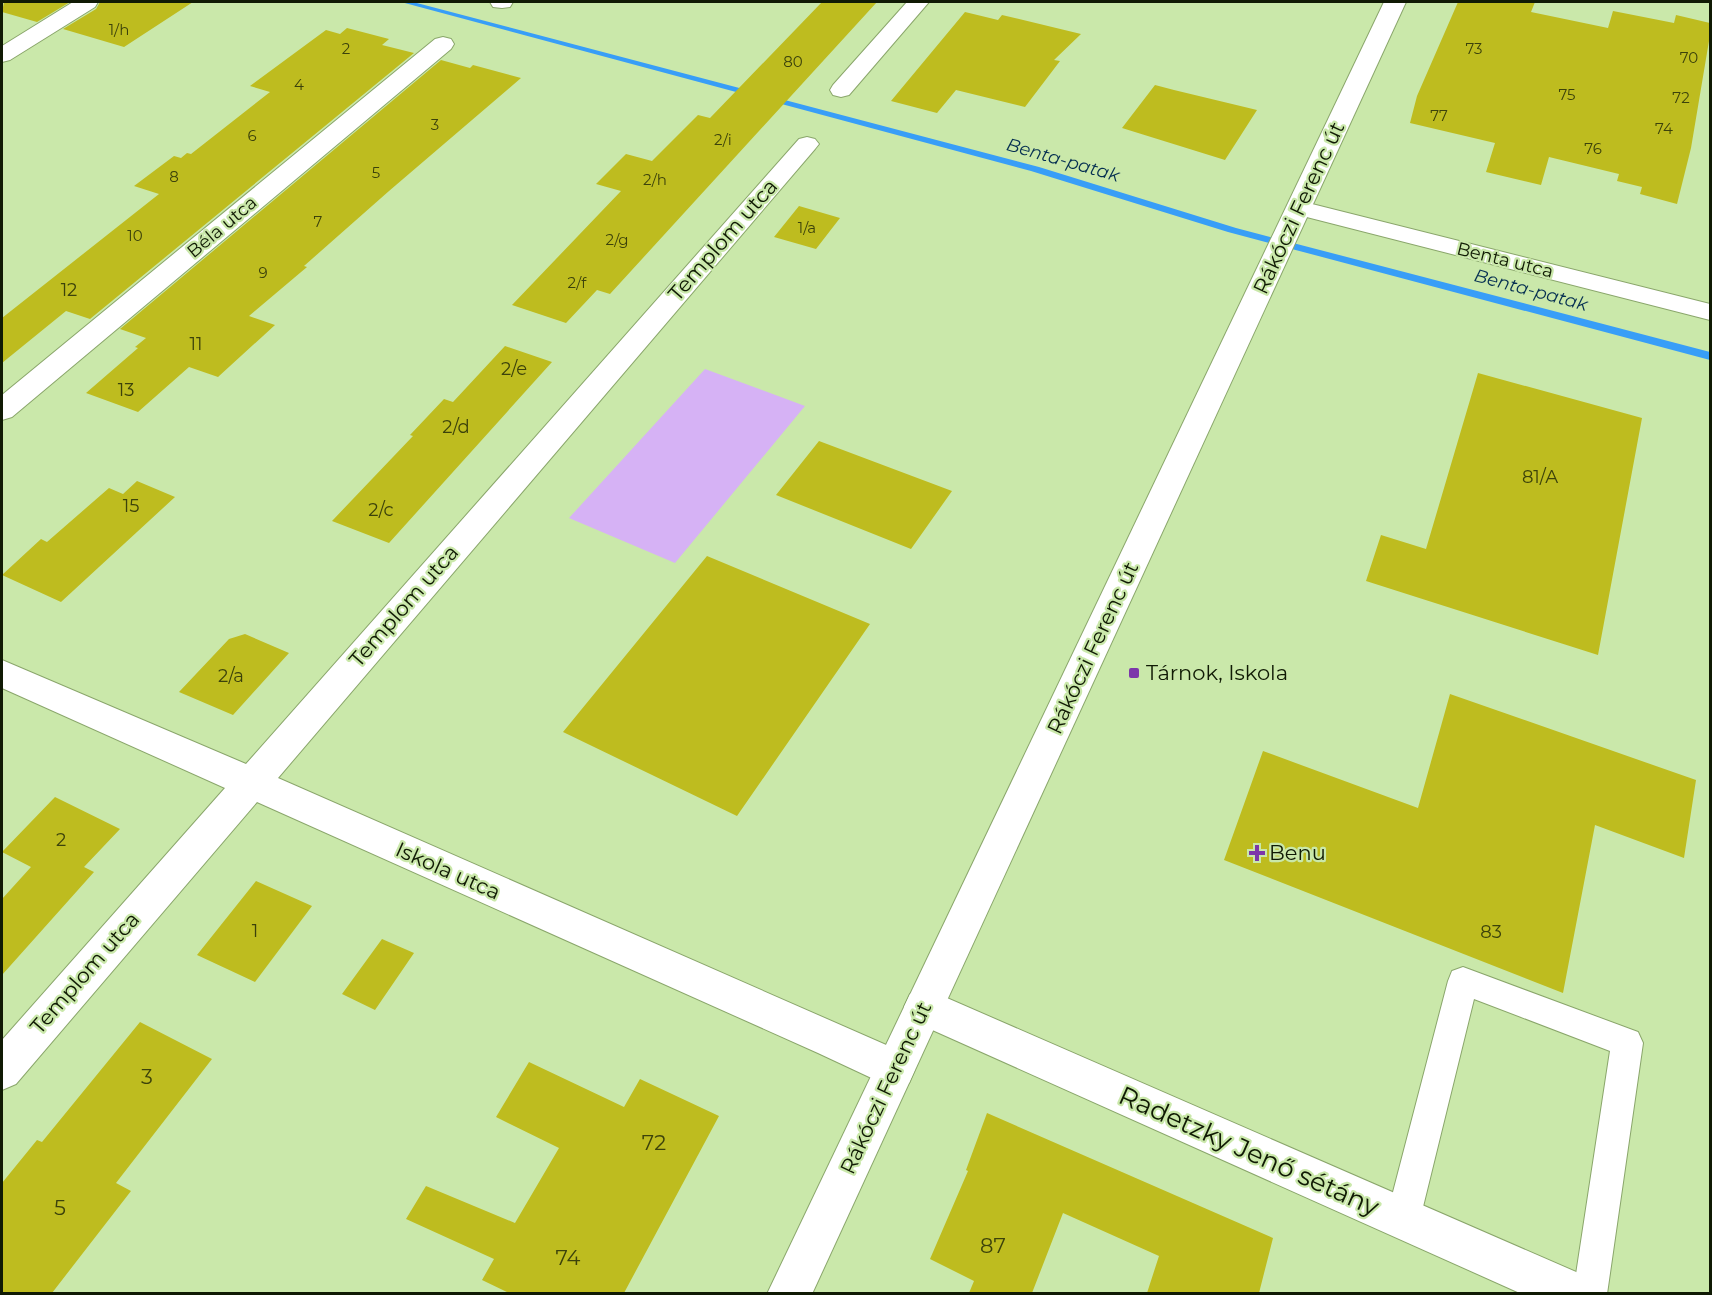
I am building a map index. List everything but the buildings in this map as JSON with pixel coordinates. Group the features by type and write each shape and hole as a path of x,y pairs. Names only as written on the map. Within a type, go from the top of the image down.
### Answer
{"street":[{"path":"2,56 87,2"},
{"path":"841,90 918,2"},
{"name":"Rákóczi Ferenc út","path":"789,1293 1395,2"},
{"name":"Béla utca","path":"2,410 443,44"},
{"name":"Templom utca","path":"2,1070 249,783 807,144"},
{"name":"Benta utca","path":"1300,208 1710,312"},
{"name":"Iskola utca","path":"2,673 895,1069"},
{"name":"Radetzky Jenő sétány","path":"924,1007 1574,1293"}],"lane":[{"path":"1403,1219 1463,981 1627,1043 1590,1293"}],"shaded area":[{"path":"705,369 805,406 675,563 569,518"}],"waterway":[{"name":"Benta-patak","path":"405,2 1035,169 1232,230 1710,356"}],"place":[{"name":"Tárnok, Iskola","path":"1134,673"},
{"name":"Benu","path":"1257,853"}]}
